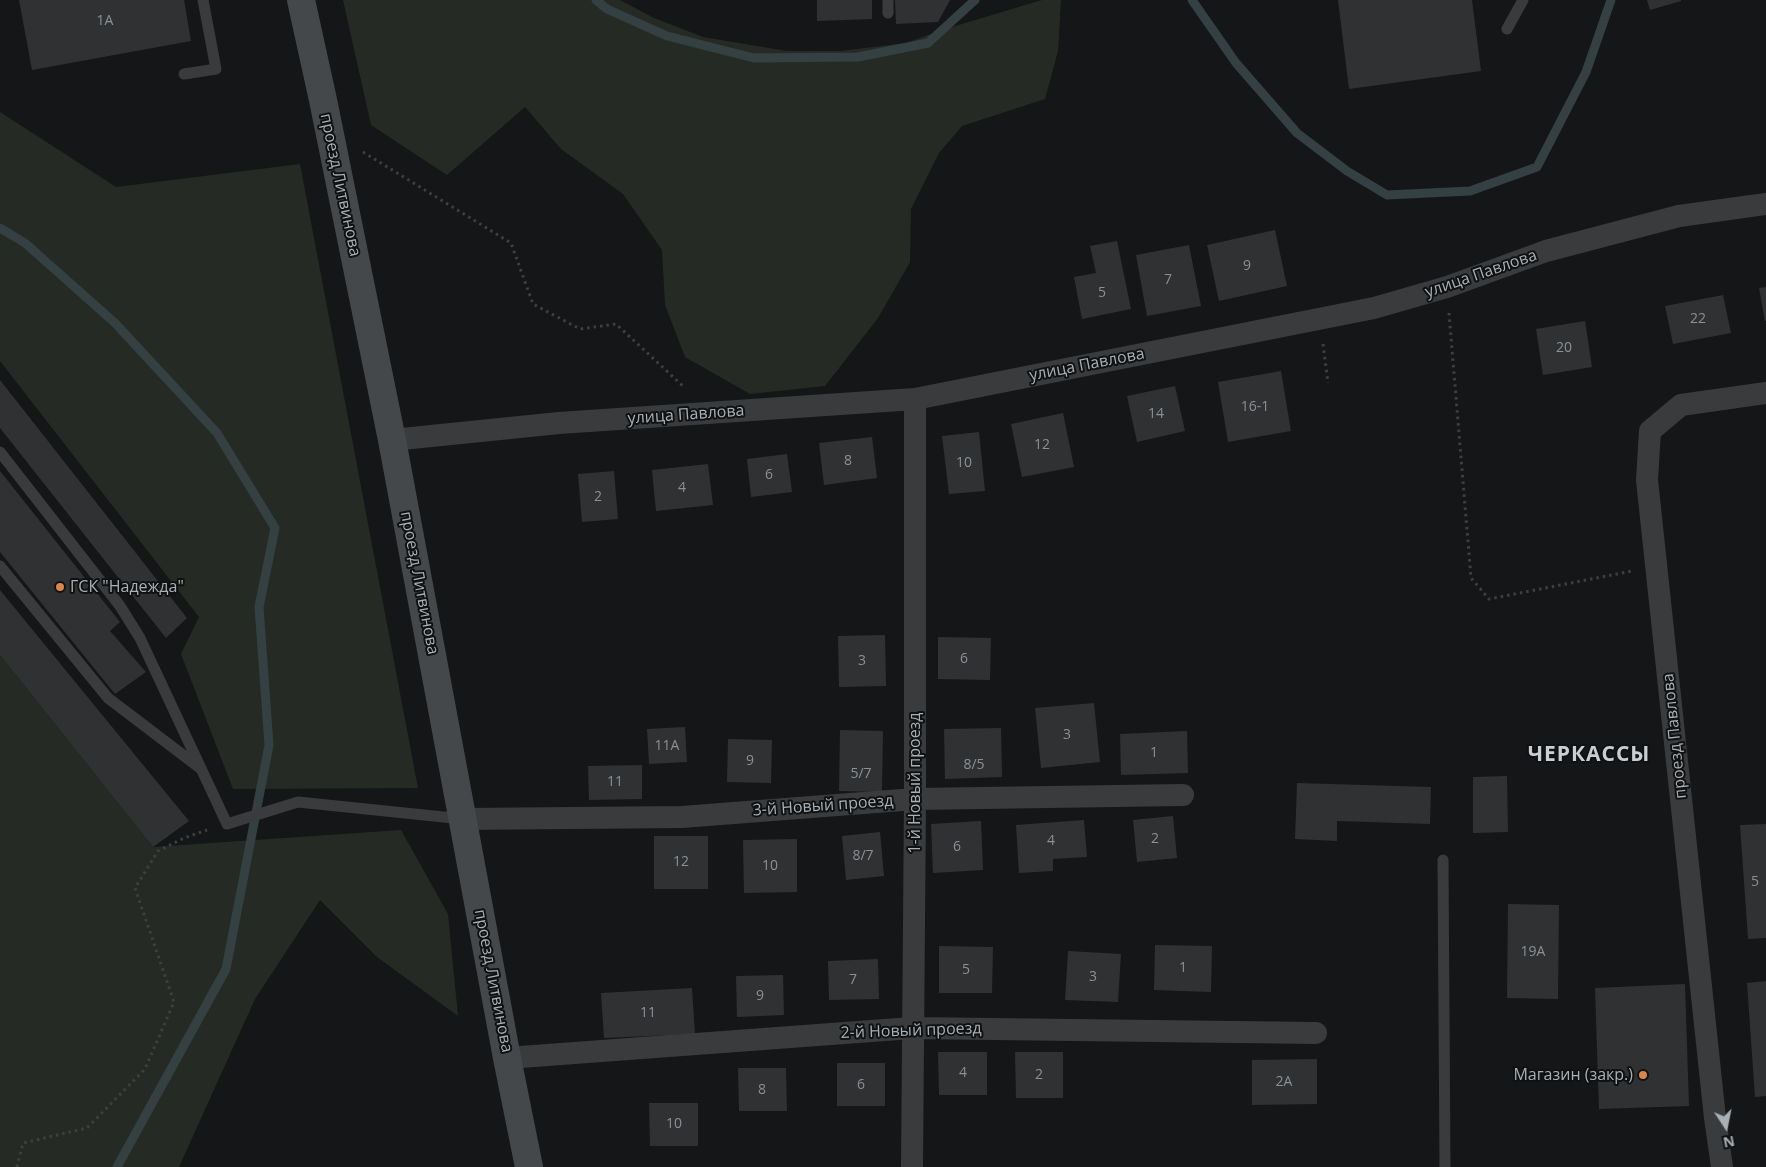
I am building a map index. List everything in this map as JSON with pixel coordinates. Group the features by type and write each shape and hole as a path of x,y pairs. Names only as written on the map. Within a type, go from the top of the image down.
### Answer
{"main road":[{"name":"проезд Литвинова","path":"301,0 392,440 529,1167"}],"street":[{"name":"улица Павлова","path":"392,440 559,423 915,399 1374,308 1447,287 1546,251 1679,216 1766,204"},
{"name":"проезд Павлова","path":"1722,1167 1715,1118 1648,480 1650,431 1681,405 1766,393"},
{"name":"1-й Новый проезд","path":"912,1167 915,799 915,399"},
{"name":"3-й Новый проезд","path":"463,819 682,817 915,799 1183,795"},
{"name":"2-й Новый проезд","path":"507,1058 912,1028 1316,1034"}],"lane":[{"path":"184,74 216,69 203,0"},
{"path":"888,0 888,13"},
{"path":"1507,29 1523,0"},
{"path":"0,452 120,606 140,638 227,824 298,802 463,819"},
{"path":"0,566 108,698 201,769"},
{"path":"1443,860 1445,1167"}],"path":[{"path":"329,131 511,243 533,304 580,329 616,324 712,414"},
{"path":"1447,287 1472,578 1489,599 1657,566"},
{"path":"1320,319 1328,383"},
{"path":"17,1167 23,1142 87,1128 145,1069 174,1002 136,888 158,851 184,838 227,824"}],"shaded area":[{"path":"343,0 620,0 654,18 703,37 787,51 840,51 906,43 942,30 1042,0 1061,0 1058,51 1045,99 962,126 939,153 911,209 910,262 878,318 825,386 750,394 685,357 665,305 662,250 623,194 561,149 525,107 447,175 371,125"},
{"path":"0,112 116,187 300,164 418,788 233,789 181,654 199,617 0,361"},
{"path":"0,655 153,847 401,830 448,914 458,1016 377,957 320,900 255,999 179,1167 0,1167"}],"building":[{"path":"19,0 184,0 191,41 32,70"},
{"path":"817,0 872,0 872,19 817,21"},
{"path":"895,0 950,0 938,22 896,24"},
{"path":"1338,0 1472,0 1481,71 1349,89"},
{"path":"1647,0 1681,0 1681,1 1650,10"},
{"path":"1275,230 1287,286 1219,301 1207,245"},
{"path":"1117,241 1131,309 1082,319 1074,277 1096,273 1090,246"},
{"path":"1189,245 1201,306 1147,316 1136,255"},
{"path":"1766,287 1766,321 1765,321 1759,288"},
{"path":"1723,295 1731,333 1673,344 1665,306"},
{"path":"1585,321 1592,367 1543,375 1536,329"},
{"path":"1281,371 1291,431 1228,442 1218,382"},
{"path":"0,380 187,618 166,638 0,428"},
{"path":"1175,386 1185,431 1137,442 1127,396"},
{"path":"1063,413 1074,467 1022,477 1011,424"},
{"path":"979,432 985,491 949,494 942,436"},
{"path":"872,437 877,478 824,485 819,443"},
{"path":"787,454 792,492 751,497 747,459"},
{"path":"708,464 713,505 656,511 652,470"},
{"name":"ГСК \"Надежда\"","path":"0,471 120,622 110,631 146,672 115,694 0,552"},
{"path":"614,471 618,519 582,522 578,474"},
{"path":"0,590 189,821 153,847 0,655"},
{"path":"885,635 886,686 839,687 838,636"},
{"path":"938,637 991,638 990,680 938,679"},
{"path":"1094,703 1100,762 1041,768 1035,708"},
{"path":"685,727 687,762 649,764 647,729"},
{"path":"1001,728 1002,777 945,779 944,729"},
{"path":"840,730 883,731 882,792 839,791"},
{"path":"1187,731 1188,773 1121,775 1120,734"},
{"path":"728,739 772,740 771,783 727,782"},
{"path":"642,765 642,799 589,800 588,766"},
{"path":"1507,776 1508,832 1473,833 1473,777"},
{"path":"1297,783 1431,787 1430,824 1337,821 1337,841 1295,839"},
{"path":"1173,816 1177,858 1137,862 1133,820"},
{"path":"1084,820 1087,857 1053,859 1053,871 1019,873 1016,825"},
{"path":"981,821 983,870 933,873 931,824"},
{"path":"1766,824 1766,938 1748,939 1740,825"},
{"path":"880,832 884,876 846,880 842,836"},
{"path":"654,836 708,836 708,889 654,889"},
{"path":"797,839 797,892 744,893 743,840"},
{"path":"1508,904 1559,905 1558,999 1507,998"},
{"path":"1155,945 1212,946 1211,992 1154,990"},
{"path":"939,946 993,947 992,993 939,993"},
{"path":"1068,951 1121,954 1118,1002 1065,1000"},
{"path":"878,959 879,999 829,1000 828,961"},
{"path":"783,975 784,1015 737,1017 736,976"},
{"path":"1766,981 1766,1096 1755,1097 1747,983"},
{"name":"Магазин (закр.)","path":"1685,984 1689,1106 1599,1109 1595,988"},
{"path":"692,988 695,1034 604,1038 601,993"},
{"path":"938,1052 987,1052 987,1095 939,1095"},
{"path":"1015,1052 1063,1052 1063,1098 1016,1098"},
{"path":"1317,1059 1317,1104 1252,1105 1252,1060"},
{"path":"837,1063 885,1063 885,1106 837,1106"},
{"path":"738,1068 786,1068 787,1111 739,1111"},
{"path":"649,1103 698,1103 698,1146 650,1146"}],"waterway":[{"path":"596,0 607,9 667,36 754,58 858,57 928,43 975,0"},
{"path":"1192,0 1236,63 1297,133 1347,171 1387,195 1470,191 1537,167 1586,72 1611,0"},
{"path":"0,228 25,243 115,323 217,433 275,528 259,607 269,745 226,969 117,1167"}],"place":[{"name":"ГСК \"Надежда\"","path":"60,587"},
{"name":"Магазин (закр.)","path":"1643,1075"}],"district":[{"name":"ЧЕРКАССЫ","path":"1589,755"}]}
